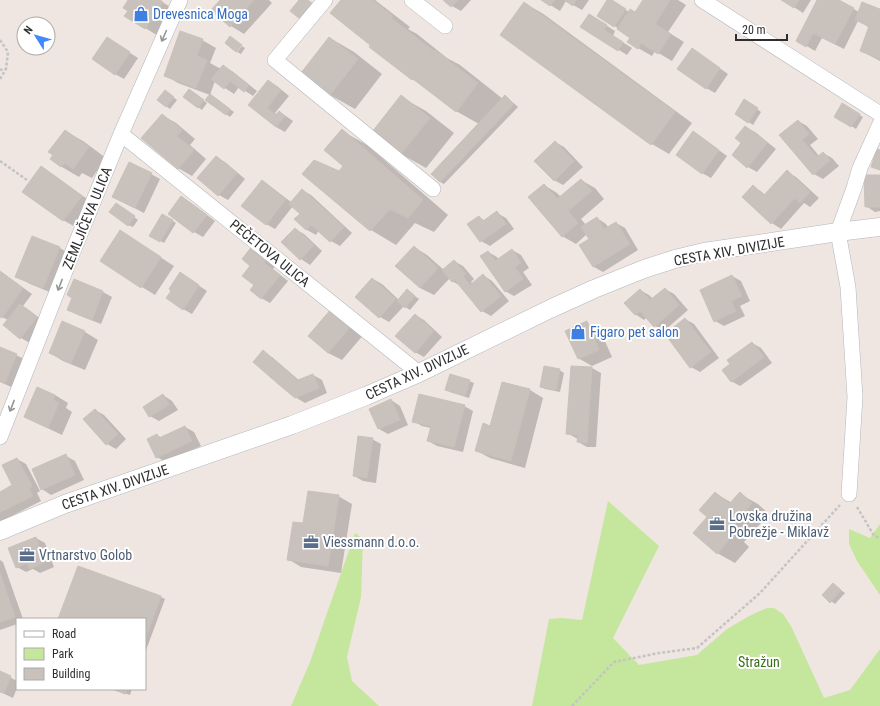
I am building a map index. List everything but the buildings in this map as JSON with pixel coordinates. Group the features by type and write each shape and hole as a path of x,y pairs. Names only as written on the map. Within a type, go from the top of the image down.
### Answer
{"street":[{"name":"ZEMLJIČEVA ULICA","path":"0,437 121,134 180,0"},
{"path":"325,0 275,60 433,189"},
{"path":"412,0 445,26"},
{"path":"702,0 880,114"},
{"path":"849,494 855,397 848,287 838,232 860,168 880,124"},
{"name":"PEČETOVA ULICA","path":"121,134 418,373"},
{"name":"CESTA XIV. DIVIZIJE","path":"0,531 65,504 292,425 366,396 418,373 550,309 644,269 704,252 880,227"}],"path":[{"path":"0,40 8,52 6,69 0,79"},
{"path":"0,70 6,69"},
{"path":"0,161 27,180"},
{"path":"572,706 614,662 659,653 697,648 760,593 849,494 873,534 880,540"}],"green space":[{"name":"Stražun","path":"608,501 659,546 613,638 639,665 697,655 727,629 751,615 767,608 774,608 783,614 791,626 824,698 850,690 880,649 880,706 532,706 549,619 562,618 582,620"},
{"path":"880,524 880,595 857,561 849,544 849,529 870,538"},
{"path":"355,533 363,539 361,597 347,657 352,681 379,706 291,706 310,662"}],"place":[{"name":"Drevesnica Moga","path":"141,14"},
{"name":"Figaro pet salon","path":"578,332"},
{"name":"Lovska družina Pobrežje - Miklavž","path":"717,524"},
{"name":"Viessmann d.o.o.","path":"311,542"},
{"name":"Vrtnarstvo Golob","path":"27,555"}]}
